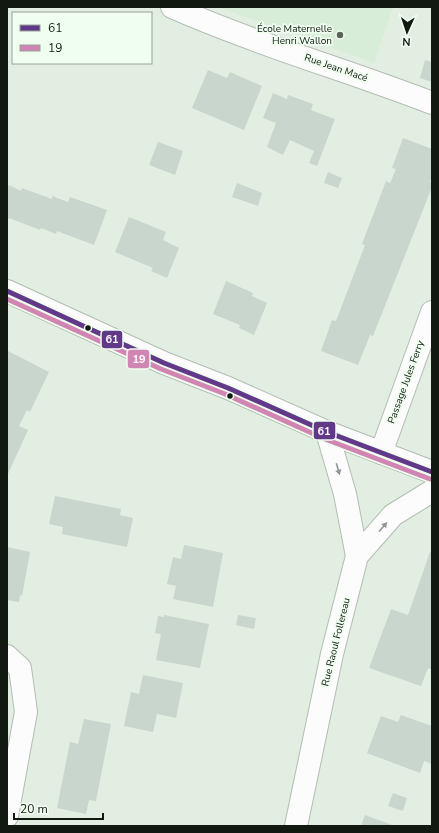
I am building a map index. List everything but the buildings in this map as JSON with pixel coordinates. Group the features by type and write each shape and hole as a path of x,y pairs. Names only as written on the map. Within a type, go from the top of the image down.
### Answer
{"street":[{"name":"Rue Jean Macé","path":"172,7 214,26 375,81 432,103"},
{"path":"7,291 164,363 228,388 327,432 432,472"},
{"name":"Passage Jules Ferry","path":"381,453 432,312"},
{"path":"327,432 345,494 357,556"},
{"name":"Rue Raoul Follereau","path":"296,826 332,654 357,556 393,515 432,491"},
{"path":"7,656 20,668 26,712 7,816"}],"shaded area":[{"name":"École Maternelle Henri Wallon","path":"218,7 393,7 374,63"}],"transit line":[{"name":"61","path":"7,291 164,363 228,388 327,432 432,472"},
{"name":"19","path":"7,299 161,369 225,394 325,439 430,479"}],"place":[{"name":"École Maternelle Henri Wallon","path":"340,35"}]}
